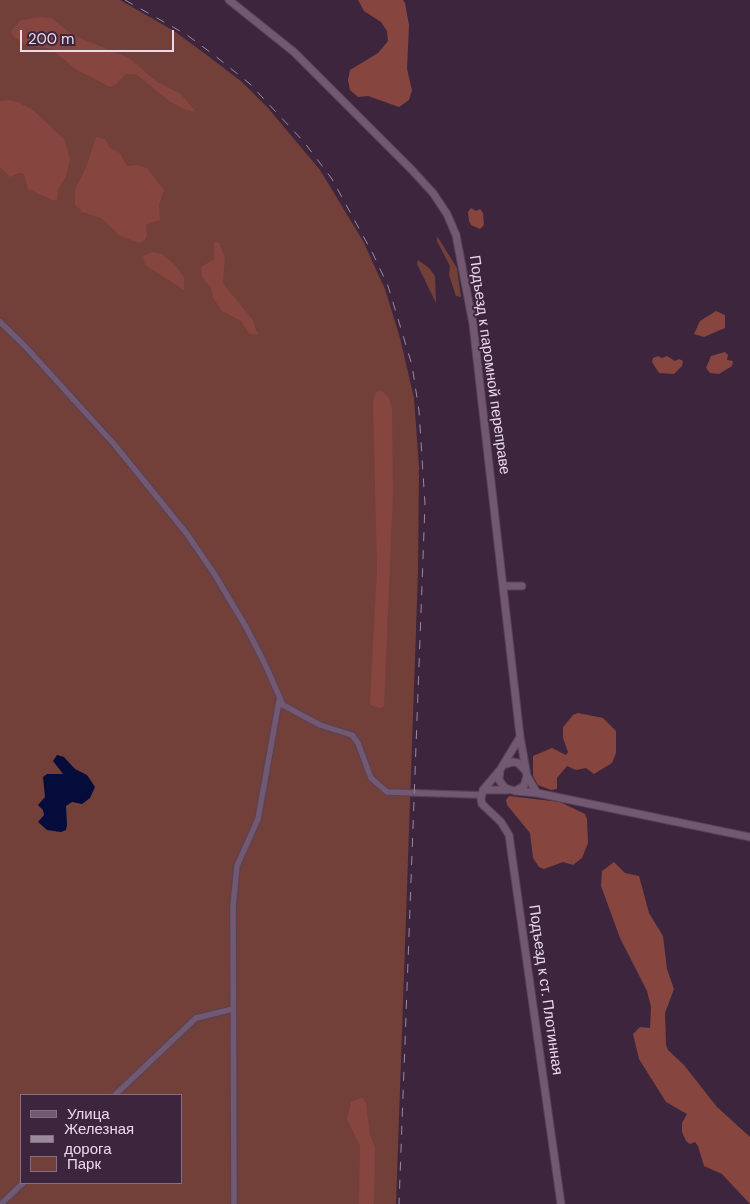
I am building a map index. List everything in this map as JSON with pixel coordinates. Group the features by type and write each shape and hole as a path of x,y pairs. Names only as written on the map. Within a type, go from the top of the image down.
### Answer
{"street":[{"name":"Подъезд к паромной переправе","path":"229,0 294,52 411,169 433,193 447,214 456,235 463,262 473,324 520,736 527,776"},
{"path":"0,322 24,345 114,444 187,534 215,575 246,627 265,664 279,701 258,819 237,866 233,907 234,1204"},
{"path":"504,586 522,586"},
{"path":"279,701 294,712 352,735 358,743 371,778 388,792 482,793 512,791 537,793 750,837"},
{"path":"482,793 502,768 520,736"},
{"path":"512,791 501,785 499,780 502,768 508,763 518,763 526,771 537,793"},
{"path":"512,791 524,786 527,776"},
{"name":"Подъезд к ст. Плотинная","path":"482,793 482,804 501,822 509,835 561,1204"},
{"path":"116,1094 196,1018 233,1009"},
{"path":"1,1204 22,1184"}],"green space":[{"path":"0,0 120,0 174,31 204,53 242,82 268,108 320,170 363,241 385,289 400,338 414,398 419,467 418,572 396,1204 0,1204"},
{"path":"437,236 457,268 461,297 456,296 449,275 450,266 437,241"},
{"path":"418,260 429,268 435,276 436,303 417,264"}],"shaded area":[{"path":"358,0 403,0 405,3 409,25 407,69 412,90 409,100 399,107 368,96 358,97 350,90 348,80 350,70 378,53 388,41 387,31 381,22 364,11"},
{"path":"40,17 51,18 73,35 129,58 157,82 181,94 196,112 186,110 169,101 136,74 126,74 115,85 110,87 77,70 51,49 25,45 12,35 11,31 21,20"},
{"path":"0,101 18,102 33,110 64,139 70,159 66,176 58,190 57,200 52,200 28,189 24,174 19,173 10,177 0,167"},
{"path":"96,137 105,139 110,148 120,153 127,166 138,165 147,168 164,190 159,204 160,220 146,225 147,236 144,241 139,243 120,236 101,218 82,212 75,204 75,190 86,167"},
{"path":"471,208 476,211 480,209 483,213 484,225 480,229 471,225 469,221 468,212"},
{"path":"214,242 219,243 225,258 223,282 253,320 258,335 249,334 241,321 222,311 213,298 211,288 202,277 201,267 214,259"},
{"path":"152,252 162,254 174,264 184,277 184,290 145,265 143,256"},
{"path":"716,311 725,315 725,328 704,337 694,334 700,321"},
{"path":"725,352 728,355 727,360 733,361 732,366 719,374 710,373 706,368 711,356"},
{"path":"658,356 662,358 667,356 675,361 679,359 683,361 682,366 674,374 659,373 652,362 653,358"},
{"path":"382,391 389,398 392,409 393,493 384,706 380,708 370,705 370,700 377,570 373,402 376,392"},
{"path":"578,713 603,718 616,731 616,753 612,763 594,774 586,768 576,770 567,766 557,778 557,789 551,790 538,785 533,776 533,756 552,748 566,755 568,752 563,738 563,727 573,715"},
{"path":"57,755 64,757 75,769 87,775 95,787 90,798 82,804 72,802 66,806 67,825 66,830 61,832 47,830 38,822 44,815 43,810 38,805 45,797 43,777 47,774 63,774 53,761"},
{"path":"509,796 560,802 585,814 588,843 582,858 573,865 563,862 544,869 539,867 533,858 530,833 507,805 506,800"},
{"path":"614,862 625,873 639,876 649,913 663,936 667,969 674,989 665,1013 666,1045 668,1050 684,1065 717,1107 750,1137 750,1204 722,1174 704,1166 698,1146 695,1142 690,1144 686,1141 682,1132 682,1123 687,1114 666,1102 639,1059 633,1034 640,1027 650,1028 651,1007 647,991 620,938 601,886 602,871"},
{"path":"362,1097 366,1103 370,1135 375,1147 374,1204 359,1204 360,1146 347,1119 351,1102"}],"railway":[{"path":"125,0 187,35 214,55 250,84 304,142 332,179 373,254 388,286 412,365 419,411 425,504 399,1204"}]}
